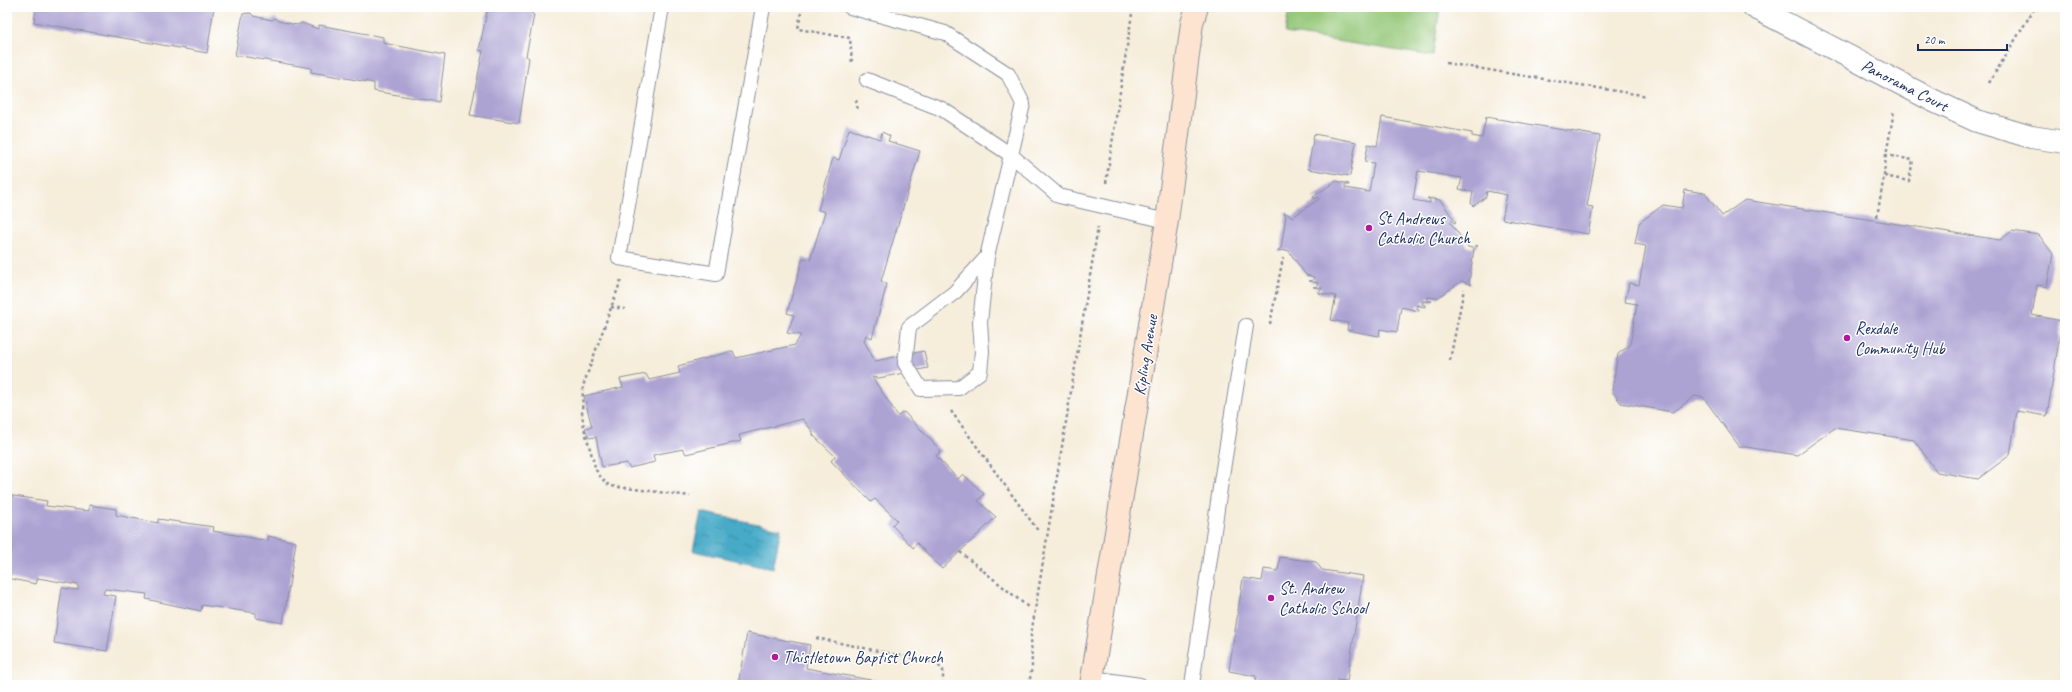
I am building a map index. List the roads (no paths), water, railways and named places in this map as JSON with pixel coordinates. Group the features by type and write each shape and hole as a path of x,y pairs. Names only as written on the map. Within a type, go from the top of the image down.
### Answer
{"main road":[{"name":"Kipling Avenue","path":"1091,682 1167,221 1193,12"}],"street":[{"name":"Panorama Court","path":"1754,7 1934,101 1977,121 2031,137 2065,142"}],"lane":[{"path":"662,7 619,258 716,274 763,7"},
{"path":"850,7 945,33 1008,74 1023,104 987,257 980,322 982,350 980,372 959,388 921,388 905,363 909,327 955,292 987,257"},
{"path":"867,80 942,109 1011,155 1058,196 1167,221"},
{"path":"1192,685 1220,488 1246,326"},
{"path":"1091,682 1140,685"}],"water":[{"path":"701,512 781,529 773,568 693,551"}],"place":[{"name":"St Andrews Catholic Church","path":"1369,228"},
{"name":"Rexdale Community Hub","path":"1847,338"},
{"name":"St. Andrew Catholic School","path":"1271,598"},
{"name":"Thistletown Baptist Church","path":"775,657"}]}
